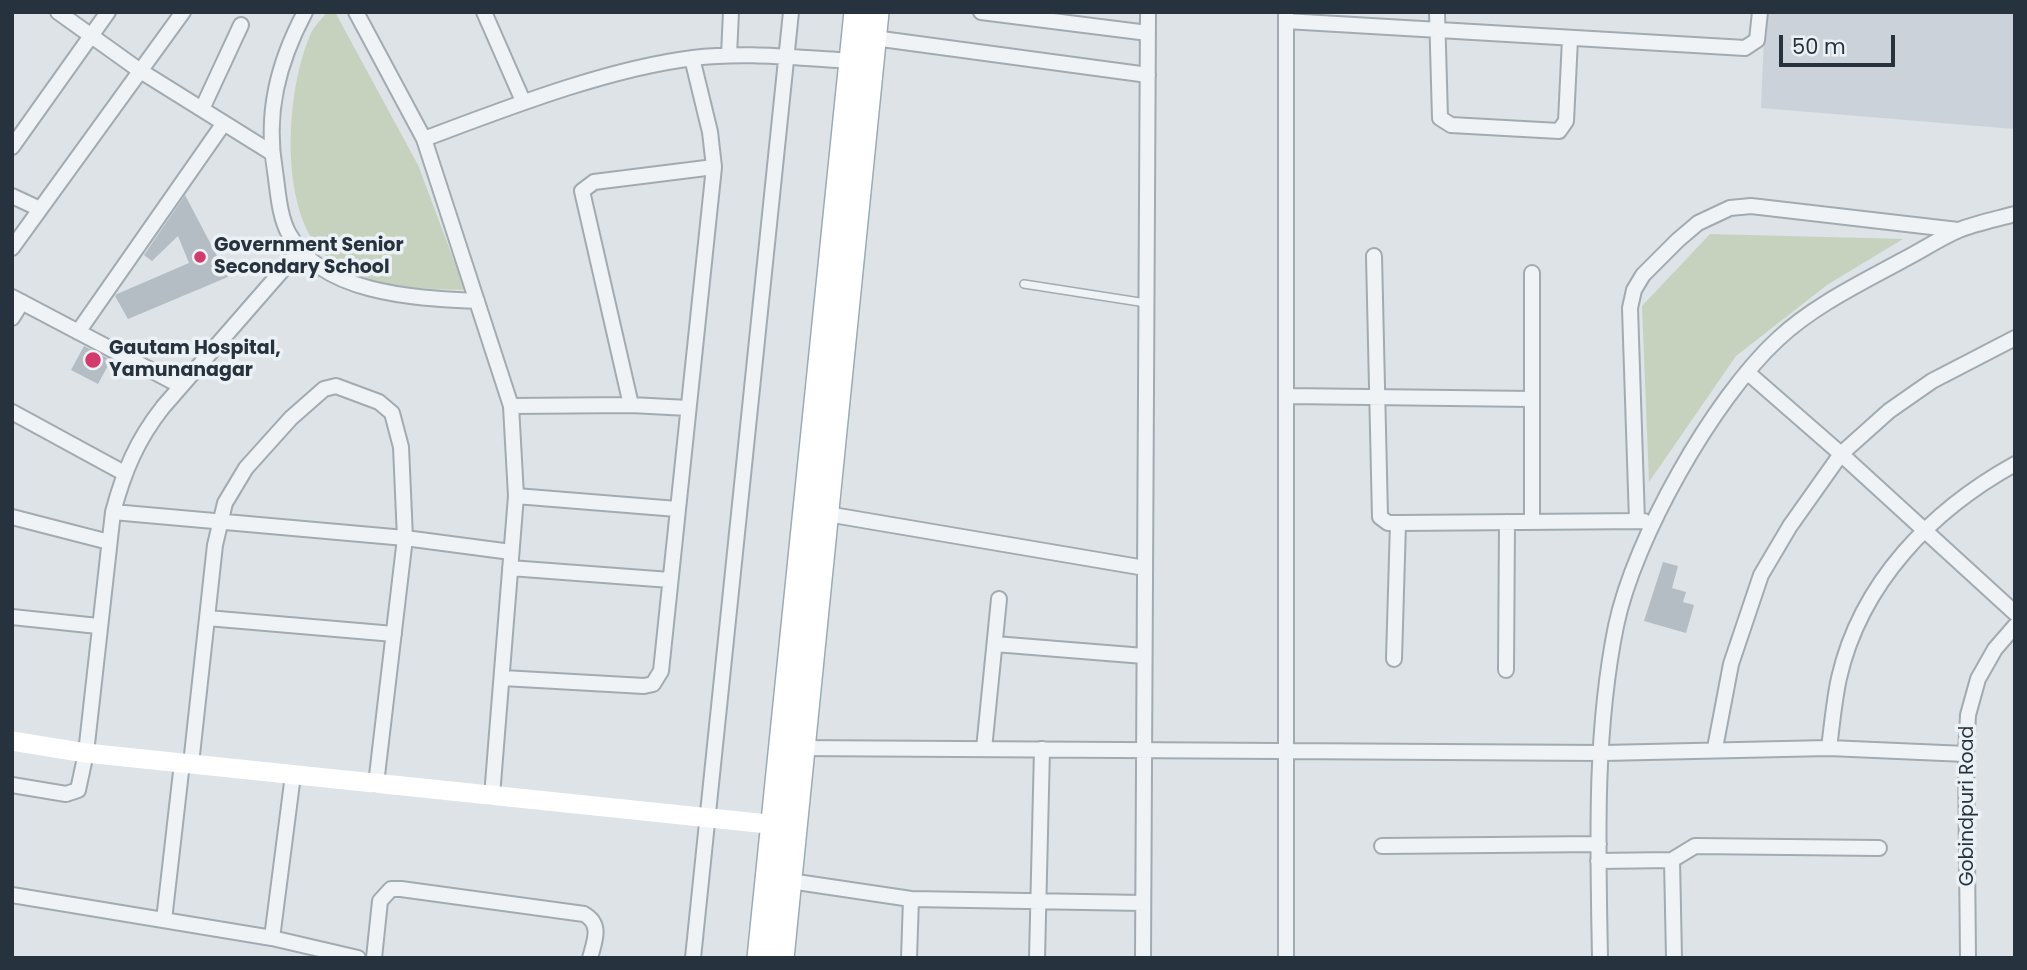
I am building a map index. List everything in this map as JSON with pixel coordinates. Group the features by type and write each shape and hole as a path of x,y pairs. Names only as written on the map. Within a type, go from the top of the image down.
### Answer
{"main road":[{"path":"782,958 827,514 861,61 856,12"},
{"path":"759,958 780,748 861,61 874,38 877,12"}],"street":[{"path":"58,12 139,70 272,153"},
{"path":"12,147 108,12"},
{"path":"12,248 183,12"},
{"path":"305,12 286,47 276,77 271,121 272,153 288,231 300,250 321,267 385,294 477,301"},
{"path":"356,12 424,139 511,406 516,496 492,796"},
{"path":"484,12 523,102"},
{"path":"729,55 731,12"},
{"path":"693,958 791,12"},
{"path":"981,12 1148,33"},
{"path":"1143,958 1148,12"},
{"path":"1437,12 1439,110 1444,123 1551,133 1559,131 1566,121 1570,39"},
{"path":"1286,958 1286,17 1437,32 1745,48 1757,40 1760,12"},
{"path":"202,109 241,25"},
{"path":"874,38 1148,75"},
{"path":"424,139 523,102 692,58 788,55 861,61"},
{"path":"503,678 644,686 653,684 661,671 714,167 710,132 692,58"},
{"path":"78,332 224,123"},
{"path":"631,405 582,191 594,182 714,167"},
{"path":"12,196 40,209"},
{"path":"1637,521 1630,308 1634,290 1643,275 1678,240 1714,214 1751,206 1959,230"},
{"path":"1600,958 1598,861 1608,677 1616,624 1629,578 1653,520 1723,404 1747,372 1779,337 1848,290 1959,230 2015,214"},
{"path":"12,785 71,793 80,785 86,753 98,626 113,512 124,473 146,429 300,250"},
{"path":"1374,256 1377,503 1380,517 1388,523 1653,520"},
{"path":"1532,273 1532,522"},
{"path":"12,318 17,300 181,386"},
{"path":"1716,748 1731,664 1761,575 1790,526 1841,454 1889,411 1932,381 2015,338"},
{"path":"1747,372 2015,613"},
{"path":"164,920 220,520 225,503 246,468 313,397 324,389 336,386 379,402 392,412 401,447 405,538 376,784"},
{"path":"1287,396 1532,399"},
{"path":"511,406 631,405 688,408"},
{"path":"12,412 124,473"},
{"path":"1829,748 1839,678 1850,646 1868,606 1892,566 1923,528 1975,486 2015,464"},
{"path":"516,496 677,509"},
{"path":"113,512 405,538 511,552"},
{"path":"827,514 1145,568"},
{"path":"12,517 109,542"},
{"path":"1506,670 1507,522"},
{"path":"1394,659 1398,523"},
{"path":"510,568 670,580"},
{"path":"984,749 999,599"},
{"path":"12,617 98,626"},
{"path":"207,618 394,634"},
{"name":"Gobindpuri Road","path":"1968,958 1968,715 1978,679 1995,649 2015,626"},
{"path":"995,644 1144,656"},
{"path":"12,741 86,753 796,827"},
{"path":"780,748 1603,753 1716,748 1829,748 1966,754"},
{"path":"1037,958 1042,749"},
{"path":"272,938 293,775"},
{"path":"1382,846 1599,844"},
{"path":"1598,861 1672,860 1695,846 1879,848"},
{"path":"1672,860 1674,958"},
{"path":"790,881 911,900 1143,903"},
{"path":"374,958 380,901 391,889 401,889 583,914 593,919 596,927 590,958"},
{"path":"12,895 272,938 358,958"},
{"path":"909,958 911,900"}],"lane":[{"path":"1024,284 1147,303"}],"shaded area":[{"path":"1765,12 2015,12 2015,129 1761,108"}],"green space":[{"path":"327,12 335,12 418,165 465,290 390,285 354,274 323,253 309,233 299,207 293,178 292,115 302,57 312,30"},
{"path":"1710,234 1903,239 1827,285 1736,356 1649,482 1642,306"}],"building":[{"path":"185,195 228,277 128,319 115,296 117,294 189,263 178,236 152,261 144,255"},
{"path":"84,346 111,360 98,384 71,370"},
{"path":"1663,562 1678,566 1672,588 1686,592 1683,602 1694,605 1686,633 1644,621"}],"place":[{"name":"Government Senior Secondary School","path":"200,257"},
{"name":"Gautam Hospital, Yamunanagar","path":"93,360"}]}
